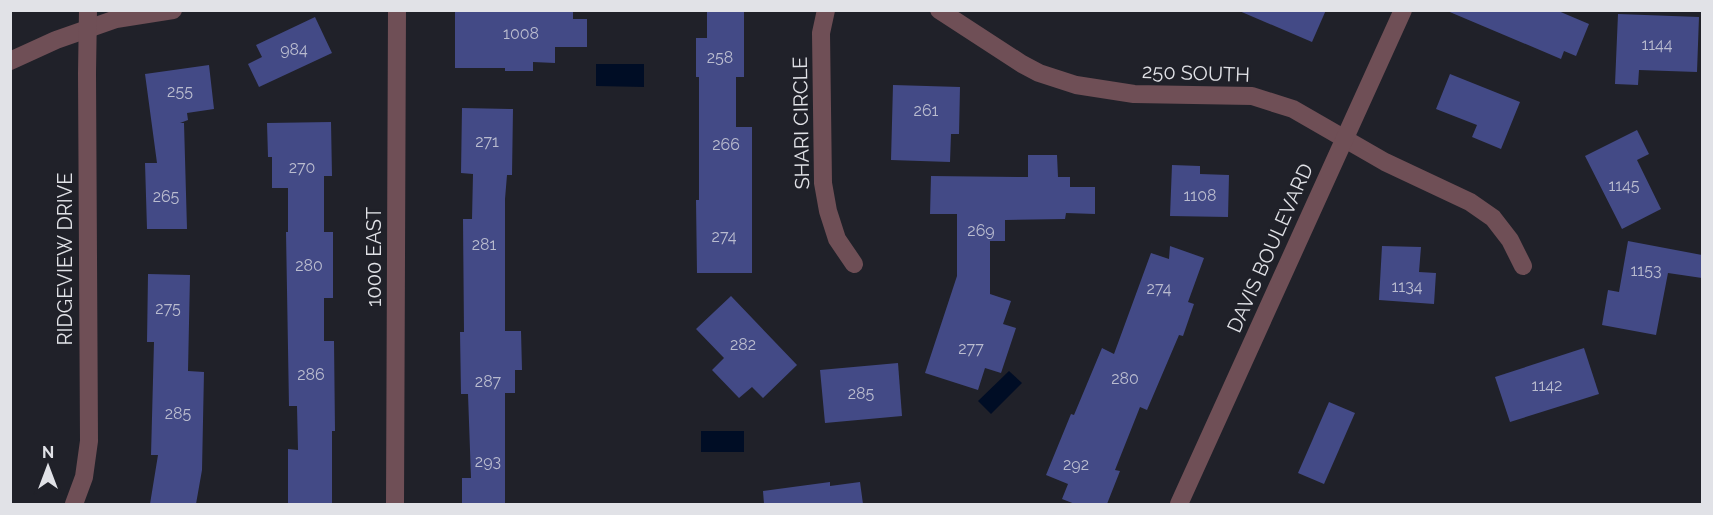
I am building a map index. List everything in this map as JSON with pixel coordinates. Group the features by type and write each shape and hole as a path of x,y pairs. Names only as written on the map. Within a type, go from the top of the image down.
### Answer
{"street":[{"path":"10,62 88,19 116,19 173,10"},
{"name":"1000 EAST","path":"395,504 397,10"},
{"name":"SHARI CIRCLE","path":"826,10 821,33 823,183 828,211 837,239 854,264"},
{"name":"250 SOUTH","path":"939,10 1004,54 1039,73 1057,79 1095,89 1134,94 1252,96 1293,109 1385,162 1470,202 1493,218 1510,240 1523,266"},
{"name":"DAVIS BOULEVARD","path":"1179,504 1403,10"},
{"name":"RIDGEVIEW DRIVE","path":"74,504 84,477 89,441 88,19"}],"water":[{"path":"596,64 644,64 644,87 596,86"},
{"path":"1009,371 1022,383 991,414 978,401"},
{"path":"701,431 744,431 744,452 701,452"}],"building":[{"path":"455,10 573,10 573,19 587,19 587,47 555,47 555,63 533,62 533,71 505,71 505,68 455,68"},
{"path":"707,10 744,10 744,77 736,77 736,127 752,127 752,273 697,273 699,77 696,77 696,38 707,38"},
{"path":"1237,10 1326,10 1312,42"},
{"path":"1445,10 1556,10 1589,24 1576,56 1564,51 1561,59"},
{"path":"1618,14 1699,17 1697,72 1639,70 1638,85 1615,84"},
{"path":"315,17 332,53 259,87 248,64 262,57 256,45"},
{"path":"209,65 214,109 187,113 188,120 180,123 184,123 187,229 147,229 145,163 157,163 145,74"},
{"path":"1450,74 1520,102 1501,149 1472,137 1477,125 1436,109"},
{"path":"893,85 960,87 959,134 951,134 950,162 891,160"},
{"path":"462,108 513,109 512,175 507,175 505,199 505,331 521,331 522,370 515,370 515,393 505,393 505,504 462,504 462,478 471,478 468,394 461,394 460,332 464,332 463,219 472,219 473,174 461,173"},
{"path":"331,122 332,176 324,176 324,232 333,232 333,298 324,298 324,341 334,341 335,431 332,431 332,504 288,504 288,449 298,450 297,406 289,406 286,232 288,232 288,188 272,188 272,157 268,157 267,123"},
{"path":"1637,130 1649,154 1637,160 1661,209 1622,229 1585,156"},
{"path":"1028,155 1057,155 1058,177 1070,177 1070,187 1095,187 1095,214 1066,213 1065,219 1005,220 1005,241 990,241 990,294 1011,301 1003,324 1016,328 1001,373 985,368 978,390 925,373 957,276 957,214 930,214 931,176 1028,177"},
{"path":"1172,165 1200,166 1200,174 1229,175 1228,217 1170,216"},
{"path":"1628,241 1702,255 1702,278 1668,273 1656,335 1602,325 1608,290 1619,292"},
{"path":"1170,246 1204,258 1188,302 1194,304 1183,336 1179,335 1147,410 1140,407 1115,470 1120,471 1107,504 1075,504 1062,499 1068,484 1046,475 1071,414 1074,415 1102,348 1114,354 1151,253 1169,259"},
{"path":"1382,246 1421,247 1419,272 1436,273 1434,304 1379,300"},
{"path":"148,274 190,275 188,371 204,372 202,470 196,504 150,504 158,455 151,455 154,342 147,342"},
{"path":"731,296 797,365 763,398 752,387 739,398 712,370 724,358 696,329"},
{"path":"1584,348 1599,394 1510,422 1495,377"},
{"path":"898,363 902,416 825,423 820,370"},
{"path":"1329,402 1355,413 1324,484 1298,473"},
{"path":"830,482 830,486 860,482 863,504 764,504 763,491"}]}
